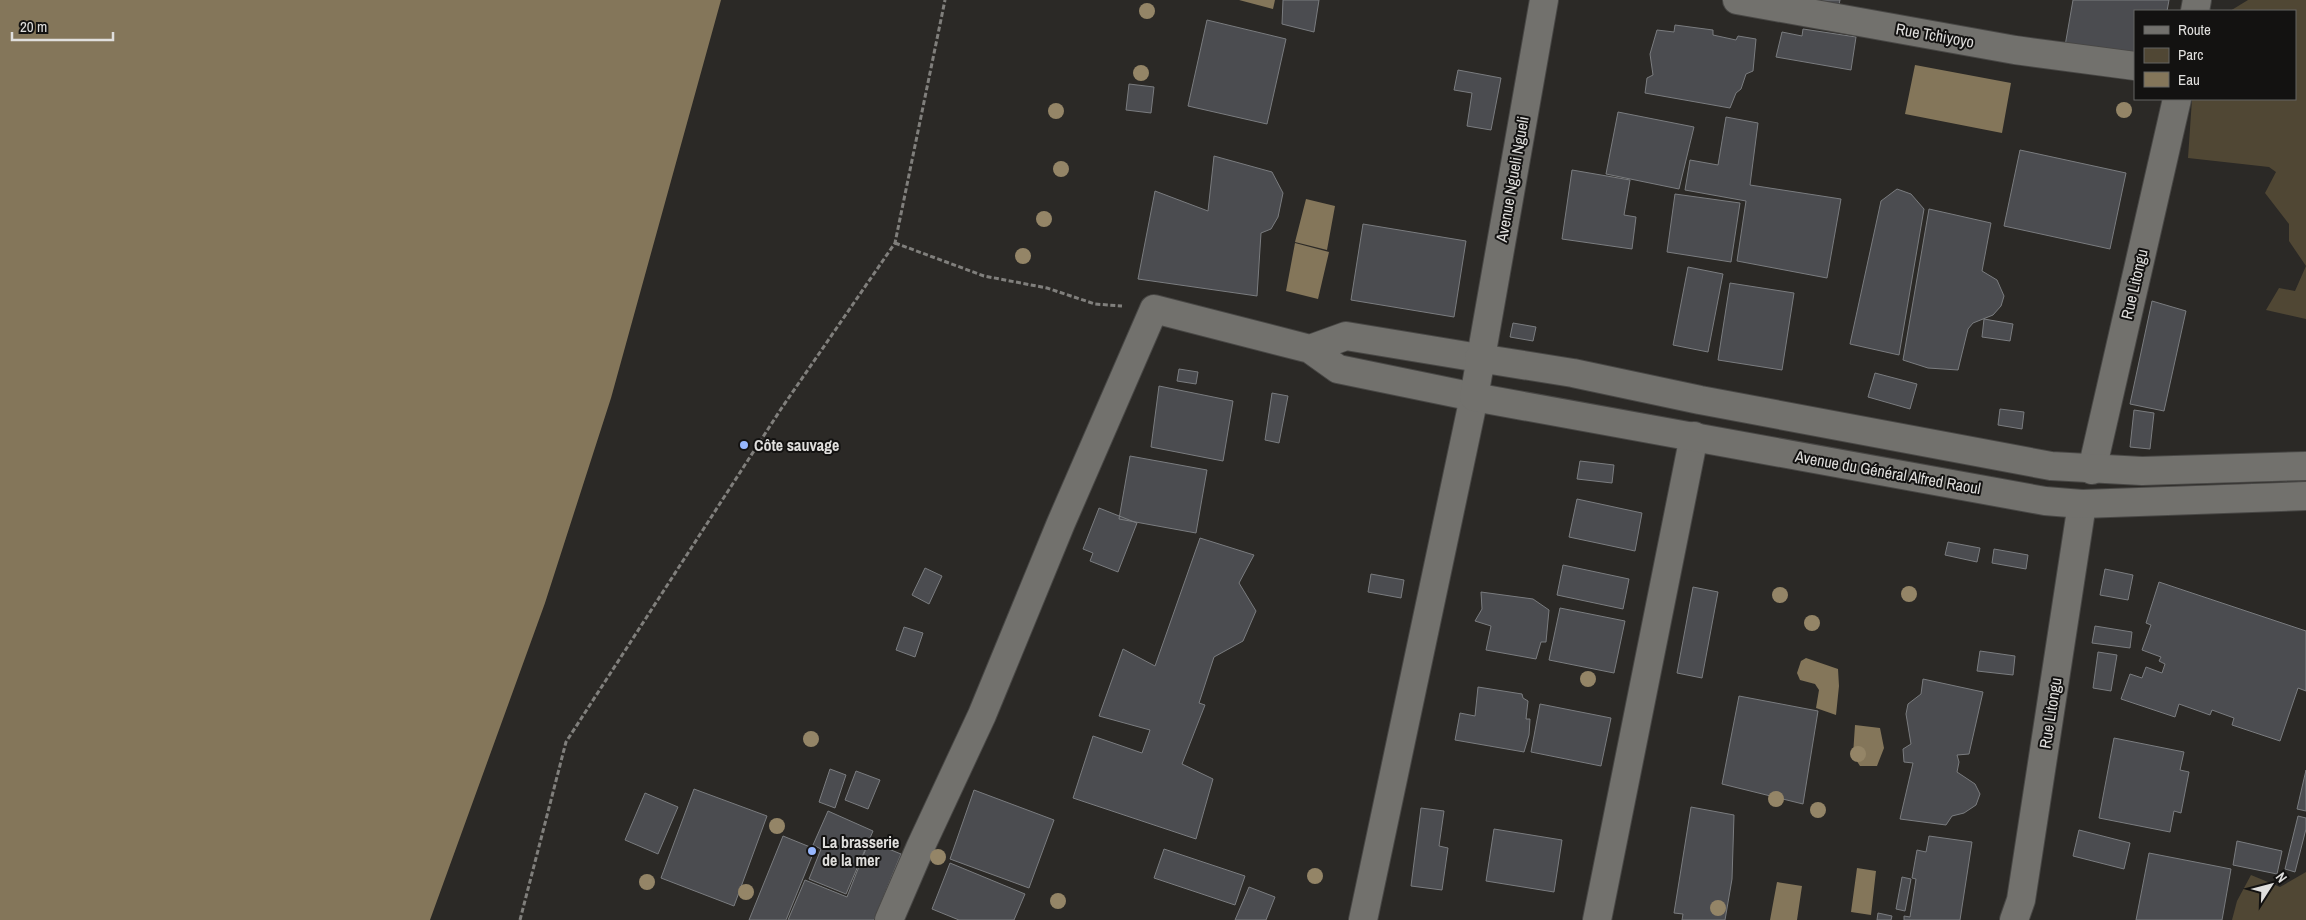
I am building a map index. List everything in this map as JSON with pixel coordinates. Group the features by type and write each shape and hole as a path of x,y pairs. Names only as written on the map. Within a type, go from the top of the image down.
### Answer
{"street":[{"name":"Avenue Ngueli Ngueli","path":"1363,920 1474,397 1479,358 1544,0"},
{"name":"Rue Tchiyoyo","path":"1737,0 2015,50 2134,66"},
{"name":"Rue Litongu","path":"2092,470 2177,100"},
{"path":"889,920 982,716 1061,523 1154,309 1310,349 1346,336 1573,373 1700,400 2050,466 2092,470 2142,471 2306,466"},
{"name":"Avenue du Général Alfred Raoul","path":"1310,349 1338,369 1474,397 2045,501 2082,504 2306,496"},
{"path":"1597,920 1694,436"},
{"name":"Rue Litongu","path":"2014,920 2022,900 2082,504"}],"path":[{"path":"520,920 566,742 781,409 895,242 945,0"},
{"path":"895,242 984,276 1047,288 1095,304 1154,309"}],"green space":[{"path":"2248,0 2306,0 2306,266 2289,241 2289,224 2265,193 2276,172 2269,167 2188,158 2192,100 2296,100 2296,10 2232,10"},
{"path":"2306,266 2306,319 2266,310 2279,288 2295,291"},
{"path":"2306,872 2306,920 2232,920 2237,901 2251,875 2280,887"}],"water":[{"path":"0,0 721,0 611,398 545,603 430,920 0,920"},
{"path":"1239,0 1275,0 1273,9"},
{"path":"1915,65 2011,83 2002,133 1905,114"},
{"path":"1306,199 1335,206 1327,250 1295,242"},
{"path":"1295,243 1329,252 1318,299 1286,291"},
{"path":"1806,658 1838,669 1839,686 1836,715 1816,708 1819,690 1815,684 1800,680 1797,673 1801,661"},
{"path":"1855,725 1880,728 1884,748 1877,766 1860,766 1853,755"},
{"path":"1857,868 1876,871 1871,915 1851,912"},
{"path":"1777,882 1802,886 1797,920 1770,920"}],"building":[{"path":"1283,0 1319,0 1314,32 1282,24"},
{"path":"1804,0 1840,0 1838,9"},
{"path":"2073,0 2169,0 2167,10 2134,10 2134,57 2065,46"},
{"path":"1207,20 1286,39 1267,124 1188,106"},
{"path":"1675,25 1713,30 1713,35 1736,40 1738,36 1756,39 1753,71 1746,74 1741,89 1736,93 1730,108 1645,93 1647,78 1653,75 1650,54 1657,30 1674,32"},
{"path":"1803,29 1856,37 1851,70 1776,57 1782,32 1802,36"},
{"path":"1458,70 1501,78 1491,130 1467,126 1472,93 1454,90"},
{"path":"1129,84 1154,87 1151,113 1126,110"},
{"path":"1618,112 1694,127 1679,189 1606,174"},
{"path":"1726,117 1758,123 1750,185 1841,199 1827,278 1737,261 1746,201 1685,190 1690,160 1718,165"},
{"path":"2020,150 2126,173 2110,249 2004,226"},
{"path":"1214,156 1272,172 1283,193 1278,217 1271,229 1261,233 1257,296 1138,279 1155,191 1208,211"},
{"path":"1572,170 1630,180 1624,215 1636,217 1632,249 1562,239"},
{"path":"1897,189 1911,194 1924,209 1899,355 1850,344 1881,201"},
{"path":"1675,194 1740,203 1731,262 1667,252"},
{"path":"1929,209 1991,223 1982,271 1997,280 2004,296 2001,306 1993,315 1973,323 1968,329 1958,370 1928,368 1903,360"},
{"path":"1363,224 1466,241 1454,317 1351,300"},
{"path":"1688,267 1723,274 1708,352 1673,345"},
{"path":"1730,283 1794,293 1782,370 1718,360"},
{"path":"2152,301 2186,311 2164,411 2130,404"},
{"path":"1984,319 2013,324 2010,341 1982,337"},
{"path":"1513,323 1536,327 1533,341 1510,337"},
{"path":"1179,369 1198,372 1196,384 1177,381"},
{"path":"1875,373 1917,384 1910,409 1868,397"},
{"path":"1159,386 1233,401 1223,461 1151,447"},
{"path":"1272,393 1288,396 1279,443 1265,440"},
{"path":"2000,409 2024,412 2022,429 1998,425"},
{"path":"2134,410 2154,413 2150,449 2130,447"},
{"path":"1130,456 1207,470 1196,533 1119,519"},
{"path":"1580,461 1614,465 1612,483 1577,479"},
{"path":"1577,499 1642,513 1635,551 1569,537"},
{"path":"1099,508 1137,523 1118,572 1090,561 1093,553 1083,549"},
{"path":"1200,538 1254,555 1239,583 1256,611 1243,641 1214,657 1199,703 1205,705 1182,764 1213,779 1196,839 1073,798 1093,736 1142,753 1150,730 1099,716 1123,649 1155,666"},
{"path":"1948,542 1980,548 1977,562 1945,555"},
{"path":"1994,549 2028,555 2026,569 1992,563"},
{"path":"1563,565 1629,579 1623,609 1557,595"},
{"path":"925,568 942,576 929,604 912,595"},
{"path":"2105,569 2133,575 2128,600 2100,595"},
{"path":"1371,574 1404,580 1401,598 1368,592"},
{"path":"2159,582 2306,631 2306,691 2298,688 2280,741 2232,725 2234,718 2212,710 2210,715 2179,704 2175,717 2121,699 2130,674 2142,678 2146,667 2162,673 2165,664 2159,661 2161,657 2142,650 2151,625 2146,623"},
{"path":"1693,587 1718,592 1702,678 1677,673"},
{"path":"1481,592 1533,599 1549,610 1546,642 1541,642 1536,659 1486,650 1491,626 1475,621 1482,609"},
{"path":"1560,608 1625,621 1614,673 1549,660"},
{"path":"2095,626 2132,632 2130,648 2092,643"},
{"path":"904,627 923,633 915,657 896,650"},
{"path":"1980,651 2015,656 2013,675 1977,671"},
{"path":"2098,652 2117,655 2111,691 2093,688"},
{"path":"1923,679 1983,692 1969,754 1957,755 1959,762 1957,772 1975,784 1980,794 1976,805 1964,813 1952,816 1946,825 1900,819 1913,763 1904,762 1903,749 1911,744 1906,714 1908,704 1921,694"},
{"path":"1478,687 1522,694 1523,698 1528,701 1526,719 1530,719 1529,735 1524,752 1455,740 1460,713 1475,716"},
{"path":"1739,696 1818,711 1803,804 1722,784"},
{"path":"1540,704 1611,718 1601,766 1531,752"},
{"path":"2114,738 2184,752 2180,770 2189,772 2181,813 2174,811 2170,832 2099,818"},
{"path":"830,769 846,775 835,808 819,802"},
{"path":"2306,770 2306,811 2297,809"},
{"path":"856,771 880,780 868,809 845,800"},
{"path":"694,789 767,816 734,906 661,878"},
{"path":"974,790 1054,820 1029,888 950,859"},
{"path":"645,793 678,807 658,854 625,840"},
{"path":"1691,807 1734,815 1732,879 1725,920 1682,920 1683,914 1674,913"},
{"path":"1421,808 1444,811 1439,846 1448,848 1442,890 1411,886"},
{"path":"828,811 873,831 846,894 809,879 821,849 813,845"},
{"path":"2298,816 2306,818 2306,829 2295,872 2285,869"},
{"path":"1494,829 1562,840 1554,892 1486,881"},
{"path":"2079,830 2130,843 2124,869 2073,856"},
{"path":"783,836 815,849 786,920 749,920"},
{"path":"1929,836 1972,842 1960,920 1904,920 1904,916 1910,917 1916,879 1912,878 1917,850 1926,852"},
{"path":"869,841 901,854 874,920 788,920 805,880 847,897"},
{"path":"2237,841 2282,851 2277,874 2233,865"},
{"path":"1164,849 1245,876 1235,905 1154,878"},
{"path":"2149,853 2231,869 2222,920 2136,920"},
{"path":"950,863 1025,894 1014,920 959,920 932,909"},
{"path":"1902,877 1911,879 1905,911 1896,909"},
{"path":"1249,887 1275,897 1266,920 1235,920"},
{"path":"1878,913 1892,916 1891,920 1877,920"}],"place":[{"name":"Côte sauvage","path":"744,445"},
{"name":"La brasserie de la mer","path":"812,851"}]}
